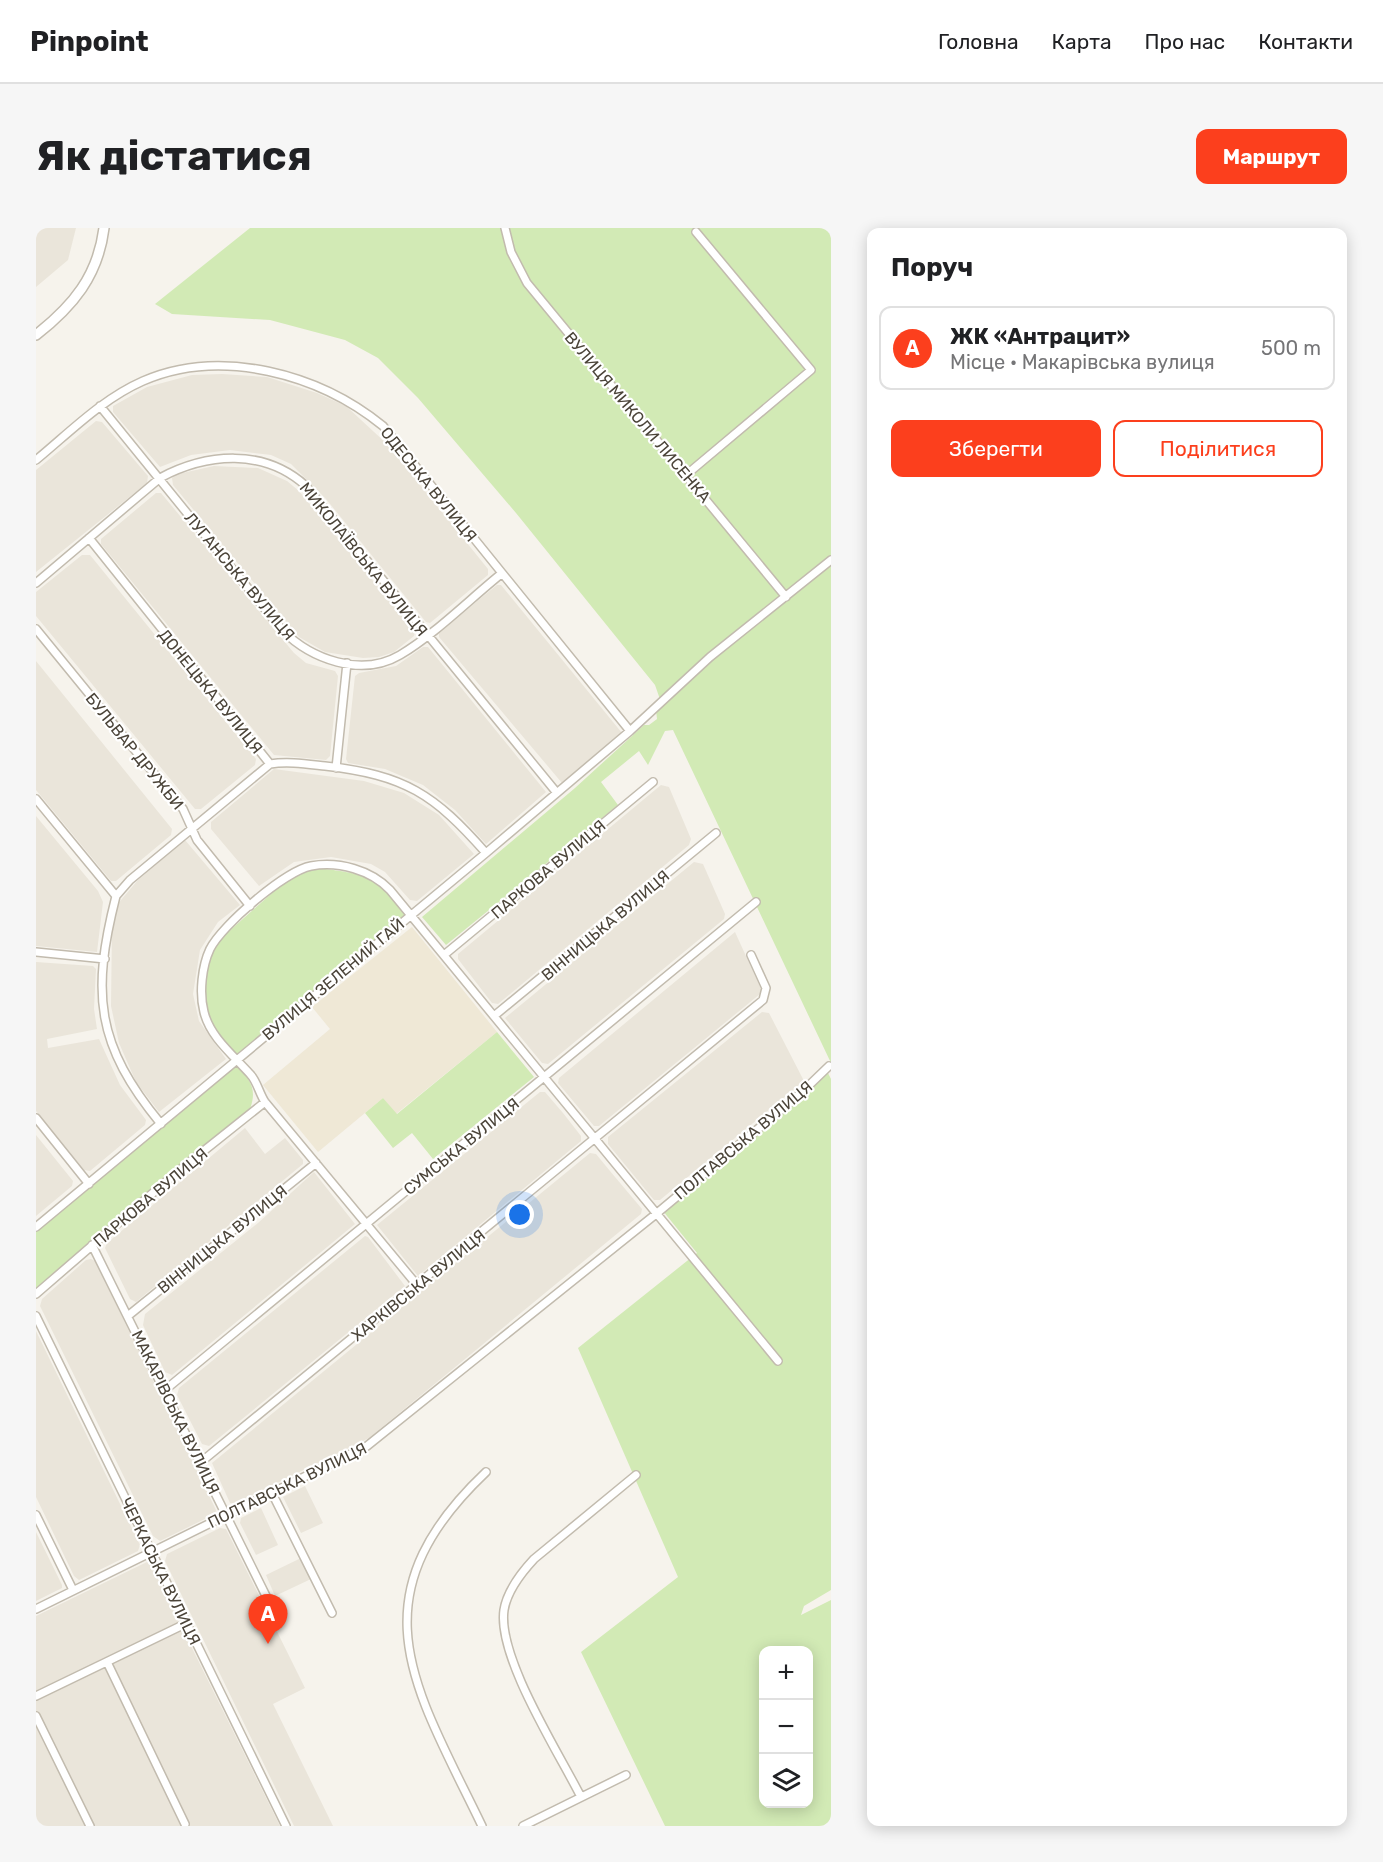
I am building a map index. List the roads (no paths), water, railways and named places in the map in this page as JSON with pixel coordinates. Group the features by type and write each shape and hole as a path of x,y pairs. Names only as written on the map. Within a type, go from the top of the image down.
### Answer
{"street":[{"path":"36,335 72,304 92,275 102,249 104,228"},
{"name":"ВУЛИЦЯ МИКОЛИ ЛИСЕНКА","path":"505,228 511,252 527,283 786,597"},
{"path":"686,475 811,370 696,232"},
{"name":"ОДЕСЬКА ВУЛИЦЯ","path":"36,460 100,406 143,381 166,373 194,369 255,369 317,385 344,398 383,426 630,731"},
{"name":"ЛУГАНСЬКА ВУЛИЦЯ","path":"100,406 292,640 312,654 347,663 366,664 399,656 501,574"},
{"name":"МИКОЛАЇВСЬКА ВУЛИЦЯ","path":"36,582 160,478 201,460 226,458 270,464 292,473 306,486 557,793"},
{"name":"ДОНЕЦЬКА ВУЛИЦЯ","path":"88,538 270,764 289,762 336,768 384,777 418,790 446,810 486,853"},
{"name":"ВУЛИЦЯ ЗЕЛЕНИЙ ГАЙ","path":"36,1227 557,793 630,731 710,657 831,560"},
{"name":"БУЛЬВАР ДРУЖБИ","path":"36,629 183,809 197,840 250,906"},
{"path":"336,768 347,663"},
{"path":"161,1124 131,1085 113,1052 104,1018 105,959 116,896 130,880 270,764"},
{"name":"ПАРКОВА ВУЛИЦЯ","path":"444,955 653,782"},
{"path":"36,799 116,896"},
{"name":"ВІННИЦЬКА ВУЛИЦЯ","path":"494,1016 716,833"},
{"path":"417,1285 265,1102 253,1078 235,1060 208,1024 204,1012 202,986 211,948 250,906 288,874 312,865 361,870 374,875 411,914 778,1361"},
{"name":"СУМСЬКА ВУЛИЦЯ","path":"165,1390 756,902"},
{"path":"36,952 105,959"},
{"name":"ХАРКІВСЬКА ВУЛИЦЯ","path":"201,1462 763,1000 766,988 751,955"},
{"name":"ПОЛТАВСЬКА ВУЛИЦЯ","path":"36,1609 348,1457 383,1435 539,1305 656,1214 801,1093 829,1066"},
{"name":"ПАРКОВА ВУЛИЦЯ","path":"36,1294 265,1102"},
{"path":"36,1118 88,1184"},
{"name":"ВІННИЦЬКА ВУЛИЦЯ","path":"129,1316 316,1162"},
{"name":"МАКАРІВСЬКА ВУЛИЦЯ","path":"93,1245 274,1612"},
{"name":"ЧЕРКАСЬКА ВУЛИЦЯ","path":"36,1316 286,1826"},
{"path":"482,1826 419,1693 410,1651 408,1615 414,1575 425,1548 443,1518 486,1473"},
{"path":"581,1797 509,1654 503,1624 504,1607 521,1572 636,1475"},
{"path":"272,1493 332,1613"},
{"path":"36,1515 73,1590"},
{"path":"36,1696 186,1623"},
{"path":"107,1662 185,1824"},
{"path":"36,1716 90,1826"},
{"path":"523,1826 626,1775"}],"place":[{"name":"ЖК «Антрацит»","path":"268,1644"}]}
